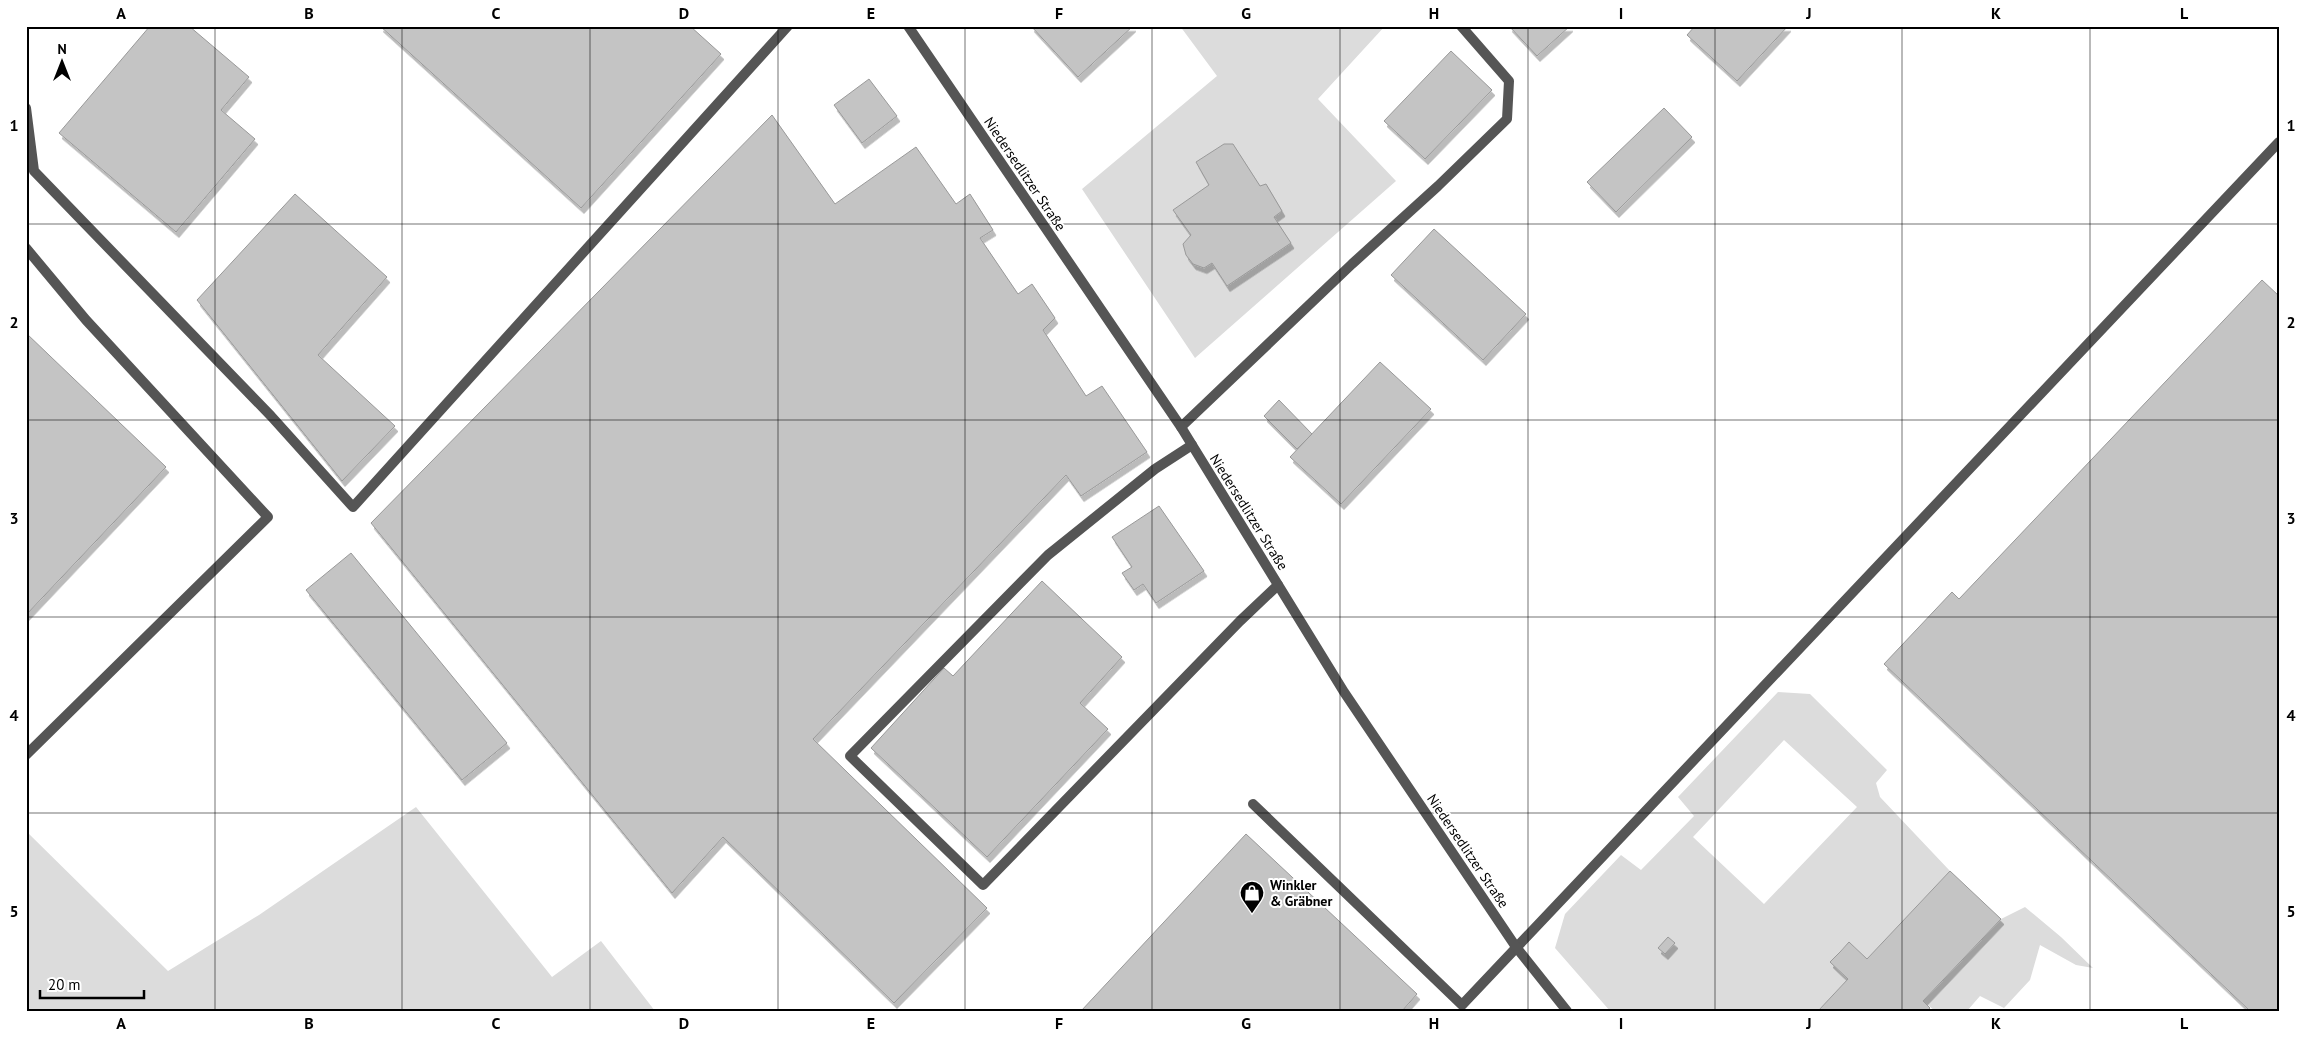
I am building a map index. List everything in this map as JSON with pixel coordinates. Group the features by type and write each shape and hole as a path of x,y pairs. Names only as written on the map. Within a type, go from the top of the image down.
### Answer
{"street":[{"name":"Niedersedlitzer Straße","path":"908,26 1181,427 1344,692 1516,947 1567,1011"},
{"path":"1181,427 1507,119 1509,81 1461,26"},
{"path":"26,108 34,172 271,416 352,507 783,28"},
{"path":"1253,804 1462,1005 2279,142"},
{"path":"26,248 86,320 268,517 26,755"},
{"path":"1192,445 1155,469 1048,555 850,756 984,885 1240,621 1278,585"}],"shaded area":[{"path":"1180,26 1385,26 1318,99 1396,181 1195,358 1082,189 1217,76"},
{"path":"1778,692 1810,694 1887,770 1876,783 1880,797 1950,871 1867,959 1849,942 1830,962 1848,979 1818,1011 1610,1011 1555,948 1565,914 1621,855 1641,870 1694,816 1678,797","holes":["1784,740 1857,807 1764,904 1693,837"]},
{"path":"416,807 552,977 601,941 655,1011 26,1011 26,831 168,971 259,915"},
{"path":"2025,907 2061,937 2093,968 2076,965 2040,945 2030,980 2004,1008 1980,996 1967,1011 1935,1011 1923,1001 2001,919"}],"building":[{"path":"150,26 189,26 249,77 221,110 255,139 176,232 59,133"},
{"path":"380,26 690,26 721,54 581,208"},
{"path":"1031,26 1133,26 1078,77"},
{"path":"1509,26 1570,26 1537,56"},
{"path":"1695,26 1788,26 1737,81 1687,35"},
{"path":"1451,51 1492,90 1425,159 1384,121"},
{"path":"869,79 897,116 862,143 834,105"},
{"path":"1664,108 1692,137 1616,212 1587,182"},
{"path":"772,115 835,204 916,147 956,204 970,194 993,230 980,238 1018,294 1032,284 1055,318 1043,330 1086,396 1102,386 1147,452 1081,496 1066,475 813,739 987,908 894,1003 723,837 672,893 371,523"},
{"path":"1224,144 1233,144 1260,186 1266,184 1282,211 1274,217 1291,243 1227,286 1212,263 1204,268 1193,264 1186,255 1183,244 1191,235 1173,210 1209,185 1196,162"},
{"path":"295,194 387,277 318,355 395,426 342,481 197,300"},
{"path":"1434,229 1526,314 1483,360 1391,275"},
{"path":"2262,280 2279,296 2279,1011 2250,1011 1884,664 1952,592 1959,599"},
{"path":"26,333 166,467 26,615"},
{"path":"1380,362 1431,409 1341,504 1290,457"},
{"path":"1279,400 1312,434 1297,449 1264,416"},
{"path":"1159,506 1204,571 1156,603 1143,584 1134,590 1122,573 1132,567 1112,537"},
{"path":"351,553 507,743 462,780 306,590"},
{"path":"1042,581 1122,657 1080,703 1108,729 987,857 871,748 944,668 953,676"},
{"name":"Winkler & Gräbner","path":"1246,834 1417,994 1402,1011 1081,1011"},
{"path":"1950,871 2001,919 1923,1001 1930,1008 1927,1011 1818,1011 1848,979 1830,962 1849,942 1867,959"},
{"path":"1668,937 1675,943 1665,954 1658,948"}],"place":[{"name":"Winkler & Gräbner","path":"1252,914"}]}
